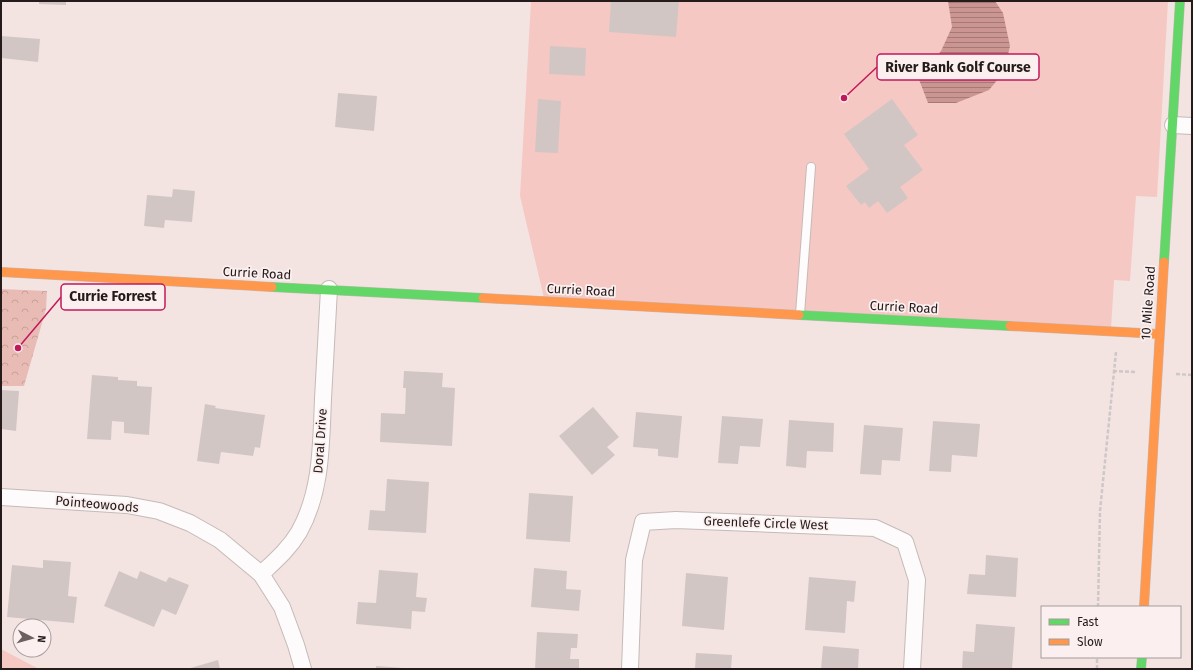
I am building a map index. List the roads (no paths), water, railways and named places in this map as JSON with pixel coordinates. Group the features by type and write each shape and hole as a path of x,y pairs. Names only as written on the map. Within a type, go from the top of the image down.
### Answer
{"street":[{"name":"10 Mile Road","path":"1144,606 1159,334 1180,1"},
{"path":"1173,125 1192,126"},
{"name":"Currie Road","path":"1,272 1159,334"},
{"name":"Doral Drive","path":"261,574 283,554 299,532 306,517 315,489 321,452 329,289"},
{"name":"Pointeowoods","path":"1,498 127,505 159,511 190,523 220,540 261,574 282,607 303,669"},
{"name":"Greenlefe Circle West","path":"630,669 634,560 643,522 676,520 874,528 905,542 917,580 912,669"},
{"path":"1141,669 1142,658"}],"lane":[{"path":"800,315 812,167"}],"place":[{"name":"River Bank Golf Course","path":"844,98"},
{"name":"Currie Forrest","path":"18,348"}]}
